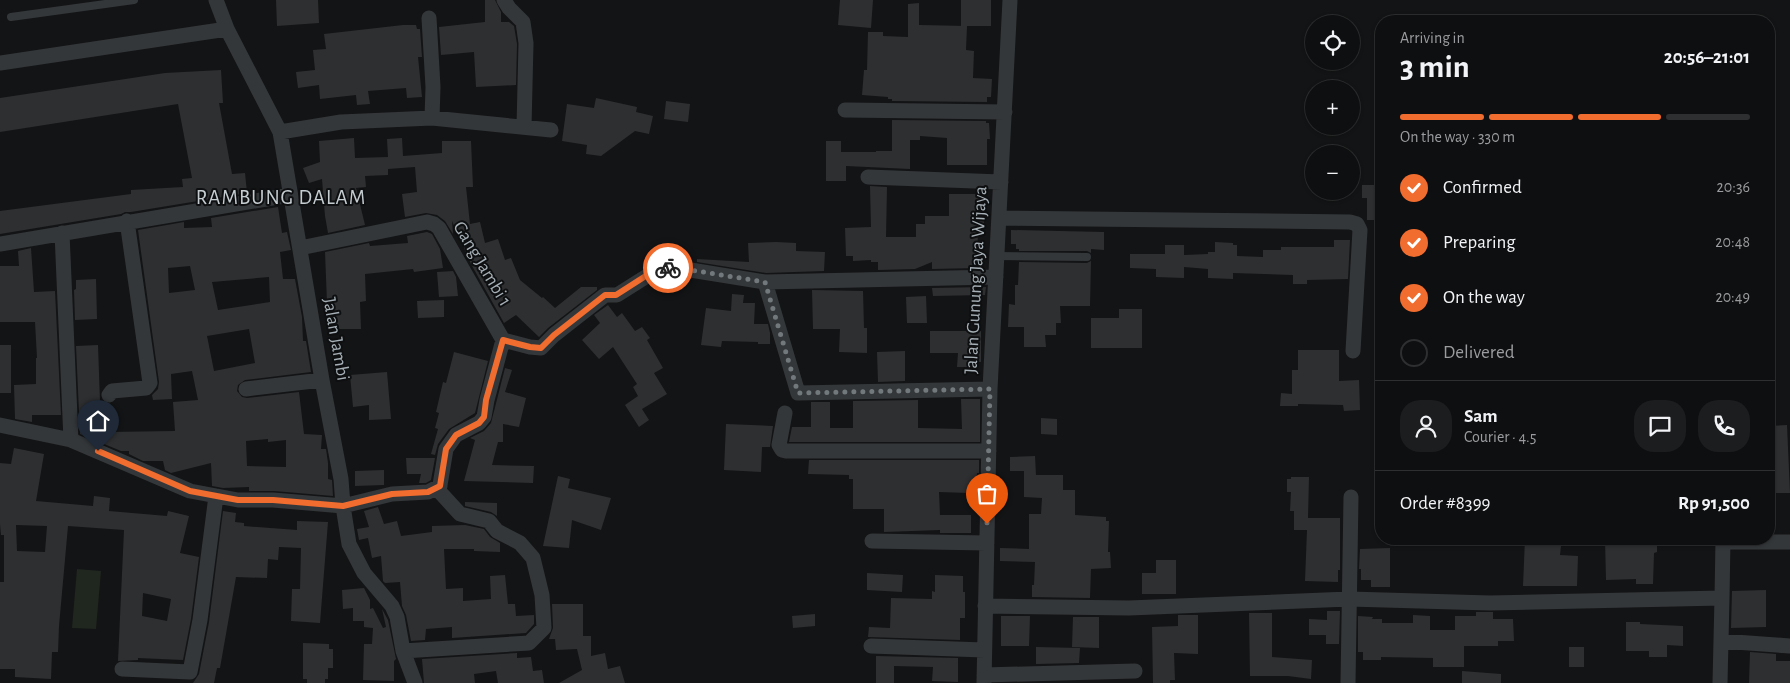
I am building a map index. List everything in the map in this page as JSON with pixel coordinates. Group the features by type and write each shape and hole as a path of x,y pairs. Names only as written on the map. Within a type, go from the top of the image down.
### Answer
{"street":[{"name":"Jalan Jambi","path":"216,0 227,29 280,132 322,380 341,479 349,544 364,573 392,606 397,617 403,652 415,683"},
{"path":"504,0 508,8 523,22 526,43 524,127"},
{"name":"Jalan Gunung Jaya Wijaya","path":"984,679 990,389 1010,0"},
{"path":"429,18 434,87 432,118"},
{"path":"0,63 227,29"},
{"path":"845,110 1005,112"},
{"path":"280,132 341,122 432,118 551,130"},
{"path":"868,177 1001,182"},
{"path":"0,244 127,221 290,195"},
{"path":"999,218 1350,222 1357,224 1360,230 1353,351"},
{"path":"109,395 112,391 146,388 150,383 127,221"},
{"name":"Gang Jambi 1","path":"300,248 427,222 434,224 439,228 503,340"},
{"path":"62,233 71,440"},
{"path":"403,652 529,644 544,628 542,595 533,558 520,543 498,531 489,521 460,514 439,491 446,449 456,435 479,423 484,417 486,400 503,340 541,348 554,335 605,295 616,295 631,288 655,270 672,267 765,282 996,277"},
{"path":"765,282 798,393 990,389"},
{"path":"246,389 322,380"},
{"path":"785,413 779,445 782,450 786,451 989,451"},
{"path":"0,425 71,440 190,491 238,500 273,500 343,506 392,494 428,492 440,486"},
{"path":"122,669 189,677 200,620 216,496"},
{"path":"1348,683 1351,497"},
{"path":"872,541 987,543"},
{"path":"1775,542 1790,542"},
{"path":"1720,683 1722,545"},
{"path":"985,606 1129,608 1349,599 1490,604 1722,598"},
{"path":"1721,640 1790,646"},
{"path":"871,646 984,650"},
{"path":"984,679 1135,671"}],"lane":[{"path":"11,17 134,0"},
{"path":"997,256 1087,257"}],"shaded area":[{"path":"77,569 101,571 96,629 72,628"}],"building":[{"path":"276,0 318,0 319,23 277,26"},
{"path":"485,0 495,0 501,12 501,22 509,22 514,26 517,44 516,85 476,87 474,52 441,55 439,27 485,22"},
{"path":"840,0 873,0 871,28 838,25"},
{"path":"961,0 991,0 991,26 961,26"},
{"path":"919,3 919,25 967,26 966,50 974,51 973,78 992,79 991,97 987,97 987,102 892,101 888,97 862,95 864,70 867,70 868,32 883,32 883,36 908,37 908,4"},
{"path":"416,25 417,29 420,29 422,57 418,57 422,97 407,98 406,88 368,91 370,104 357,105 356,95 320,99 319,85 298,88 296,72 315,70 313,50 326,49 324,34"},
{"path":"221,70 223,103 219,103 232,174 245,173 247,193 0,234 0,211 131,194 131,190 183,187 182,179 192,178 178,104 0,132 0,98 165,73"},
{"path":"596,98 637,107 636,112 653,116 649,134 635,131 601,156 586,154 587,145 562,141 567,104 594,108"},
{"path":"666,101 690,104 688,122 664,119"},
{"path":"892,120 986,121 986,123 989,123 990,139 987,139 987,165 947,165 947,138 920,136 920,140 910,140 910,169 846,166 846,181 826,181 826,141 841,141 841,152 892,151"},
{"path":"354,138 355,158 388,157 387,139 402,138 403,156 442,153 442,141 471,141 473,187 466,187 470,224 480,222 485,243 498,239 505,260 511,258 520,280 555,308 581,287 597,287 597,290 539,337 516,315 504,323 471,264 452,221 453,234 445,221 437,215 426,213 405,217 402,194 417,192 415,167 388,169 388,175 365,176 366,187 356,188 365,225 328,233 322,179 309,183 303,168 320,162 319,141"},
{"path":"1362,185 1375,185 1375,220 1367,220 1367,198 1362,198"},
{"path":"870,186 887,187 886,237 916,237 916,224 925,224 925,216 949,216 949,194 984,194 984,228 978,228 977,268 932,269 932,262 915,269 878,270 878,262 871,262 871,260 853,261 853,256 846,256 845,228 871,227"},
{"path":"278,207 282,233 287,232 291,250 280,252 283,279 295,279 302,317 303,341 306,341 311,372 245,380 238,385 237,391 242,397 247,398 299,392 304,434 322,435 321,449 326,449 328,479 332,480 333,496 249,491 249,487 223,488 212,486 211,463 171,473 165,470 163,461 143,461 129,454 129,451 121,451 80,434 76,346 98,345 100,402 107,404 108,432 175,431 173,402 198,400 192,371 171,374 172,399 153,400 152,395 158,389 159,382 138,230 184,222 184,228 212,227 211,218","holes":["190,266 195,290 169,293 168,268","269,277 270,302 218,310 212,282","249,329 255,363 214,371 207,336","268,439 268,442 286,440 286,467 247,466 246,441"]},
{"path":"1011,230 1104,232 1104,250 1091,249 1091,253 1087,251 1019,251 1019,249 1016,249 1016,244 1011,244"},
{"path":"427,232 432,234 440,249 443,268 414,272 413,269 365,274 366,301 360,302 361,329 332,329 331,303 327,303 325,252 369,243 370,246 408,243 407,236"},
{"path":"1334,240 1350,240 1348,279 1307,280 1307,284 1293,284 1293,275 1233,273 1233,279 1208,278 1208,269 1184,267 1184,278 1156,277 1156,269 1130,268 1130,254 1165,254 1165,245 1184,245 1184,255 1215,252 1215,242 1233,243 1233,245 1237,245 1237,256 1263,257 1263,250 1281,250 1281,247 1334,247"},
{"path":"748,243 796,243 796,251 825,252 824,271 766,273 697,262 697,259 749,262"},
{"path":"31,248 34,292 55,291 61,415 32,415 32,422 15,419 14,385 36,384 35,322 0,322 0,266 19,266 18,251"},
{"path":"1091,261 1090,306 1060,306 1061,323 1056,323 1056,335 1045,335 1046,347 1024,347 1024,327 1008,327 1009,304 1015,305 1015,285 1018,285 1019,262 1087,263"},
{"path":"453,271 456,277 458,296 439,297 437,272"},
{"path":"96,279 97,319 75,320 74,290 76,289 76,280"},
{"path":"986,287 985,295 933,296 932,288"},
{"path":"812,290 863,291 864,328 867,328 867,353 839,352 840,329 813,329"},
{"path":"732,294 744,295 743,303 755,303 754,324 768,324 770,344 722,341 721,347 701,345 706,308 731,311"},
{"path":"926,296 927,323 907,323 906,297"},
{"path":"444,300 444,317 418,318 417,301"},
{"path":"608,305 617,317 622,313 635,331 642,327 650,338 647,340 663,368 654,373 667,394 642,409 649,420 639,427 625,405 638,396 633,387 637,384 613,347 599,359 582,340 600,323 594,315"},
{"path":"1119,309 1142,309 1142,348 1091,348 1091,318 1119,318"},
{"path":"930,331 981,331 981,362 972,362 972,367 957,367 958,353 930,353"},
{"path":"0,345 11,345 11,393 0,393"},
{"path":"1298,350 1339,350 1339,381 1359,380 1360,410 1344,411 1343,405 1298,404 1298,406 1280,406 1281,393 1292,394 1292,370 1298,370"},
{"path":"905,351 905,381 878,382 877,352"},
{"path":"454,352 488,361 475,413 449,429 438,444 435,455 431,454 438,429 435,428 439,413 436,412 443,382 446,383"},
{"path":"505,368 512,370 505,392 526,398 519,427 503,424 503,442 498,442 492,465 534,466 533,483 464,481 475,440 470,438 484,431 491,423"},
{"path":"387,372 391,419 369,420 369,405 353,407 350,375"},
{"path":"961,399 980,399 980,442 789,442 792,427 811,427 811,402 830,402 830,428 853,428 853,401 918,400 918,428 962,429"},
{"path":"1041,418 1057,419 1057,435 1041,434"},
{"path":"726,424 773,426 770,447 762,447 761,472 724,470"},
{"path":"1787,425 1790,493 1775,493 1775,426"},
{"path":"14,448 44,454 36,501 93,506 94,496 110,498 109,511 167,516 168,511 189,516 180,553 199,557 191,619 183,660 138,658 138,660 118,661 124,530 68,526 58,652 52,652 51,679 15,677 15,669 0,669 0,582 4,582 4,535 1,535 0,524 0,463 11,464","holes":["16,525 47,526 45,552 17,551","143,593 171,599 167,621 142,616"]},
{"path":"1035,456 1036,475 1063,475 1063,490 1075,490 1075,515 1106,517 1106,521 1109,521 1108,552 1110,552 1111,568 1091,569 1090,598 1032,597 1035,562 1000,561 1000,548 1029,549 1029,514 1041,514 1042,498 1024,497 1024,471 1010,471 1010,457"},
{"path":"406,458 435,458 431,480 426,483 419,483 421,474 407,474"},
{"path":"809,460 979,460 979,473 977,473 976,485 970,485 969,493 939,492 940,515 971,515 971,533 940,533 940,530 884,532 884,509 853,509 853,479 849,479 849,475 808,474"},
{"path":"384,470 384,485 355,486 355,471"},
{"path":"558,476 570,479 568,488 611,498 601,530 572,520 569,548 543,546"},
{"path":"1291,477 1309,477 1308,518 1340,518 1340,570 1338,570 1338,582 1305,581 1307,530 1294,530 1294,511 1290,511 1291,492 1287,492 1287,479 1291,479"},
{"path":"465,502 497,503 497,516 491,512 465,506"},
{"path":"378,507 384,524 397,521 401,536 432,532 432,526 465,525 484,529 490,537 500,543 500,552 474,551 474,549 444,549 446,589 463,588 463,601 491,599 490,576 505,575 508,604 515,604 516,616 534,615 534,624 526,633 452,638 452,627 426,629 425,640 411,641 406,615 402,606 400,582 385,583 383,581 381,556 372,558 368,538 359,540 357,529 369,527 364,511"},
{"path":"223,511 236,513 235,522 244,523 244,526 297,530 297,521 328,522 320,623 291,621 292,589 300,589 301,548 279,547 278,560 268,559 267,578 236,577 220,668 217,668 214,683 193,683 199,674 209,622"},
{"path":"1525,545 1561,546 1560,555 1578,556 1577,586 1523,586"},
{"path":"1605,545 1657,545 1657,552 1654,553 1653,584 1636,584 1636,579 1606,580"},
{"path":"1390,548 1390,587 1371,587 1371,580 1361,580 1361,569 1359,569 1360,549"},
{"path":"1156,560 1176,560 1176,594 1142,594 1142,573 1156,573"},
{"path":"867,573 903,575 902,592 867,590"},
{"path":"935,575 963,576 965,618 960,618 960,640 868,637 869,627 890,628 891,598 932,599 932,591 935,592"},
{"path":"364,588 370,600 370,609 373,608 383,628 386,627 382,609 388,620 396,659 394,661 394,681 363,680 364,644 372,644 373,628 364,627 364,621 353,621 353,608 343,609 342,590"},
{"path":"1766,590 1766,627 1731,628 1732,591"},
{"path":"552,604 583,604 583,636 591,636 591,656 605,653 608,669 620,666 625,683 559,683 582,670 577,649 556,650 555,639 549,639 553,628"},
{"path":"1327,611 1340,611 1339,644 1326,644 1326,635 1309,635 1309,619 1327,620"},
{"path":"1476,612 1493,612 1493,619 1513,619 1514,641 1498,641 1498,646 1464,646 1464,667 1433,667 1433,658 1381,657 1381,660 1363,660 1363,652 1358,652 1358,616 1382,619 1382,623 1413,623 1413,615 1430,616 1430,630 1455,630 1455,616 1476,616"},
{"path":"1249,613 1272,613 1272,657 1312,660 1311,679 1288,676 1250,676"},
{"path":"815,614 815,626 793,628 792,616"},
{"path":"1178,615 1198,615 1198,654 1174,653 1175,680 1170,680 1170,683 1153,683 1152,627 1178,626"},
{"path":"1001,616 1030,616 1029,646 1001,646"},
{"path":"1073,617 1099,617 1099,648 1072,647"},
{"path":"1626,622 1683,626 1683,646 1667,645 1667,657 1649,657 1649,651 1626,651"},
{"path":"303,643 329,644 329,649 333,649 333,668 328,668 328,679 325,679 325,683 307,683 307,679 303,679"},
{"path":"1036,647 1080,648 1079,663 1036,664"},
{"path":"1569,647 1584,647 1584,667 1569,667"},
{"path":"1750,652 1776,654 1776,661 1790,661 1790,683 1749,683"},
{"path":"517,653 517,658 531,657 533,671 542,670 544,683 498,683 496,671 474,674 475,683 424,683 422,659"},
{"path":"876,656 958,658 958,682 932,681 933,667 894,666 894,683 876,683"},
{"path":"1462,671 1501,674 1501,683 1462,683"}],"way so far":[{"path":"668,268 672,267 765,282 798,393 990,389 987,524"}],"district":[{"name":"RAMBUNG DALAM","path":"281,197"}],"route":[{"path":"98,451 190,491 238,500 273,500 343,506 392,494 428,492 440,486 446,449 456,435 479,423 484,417 486,400 503,340 541,348 554,335 605,295 616,295 631,288 655,270 668,268"}]}
